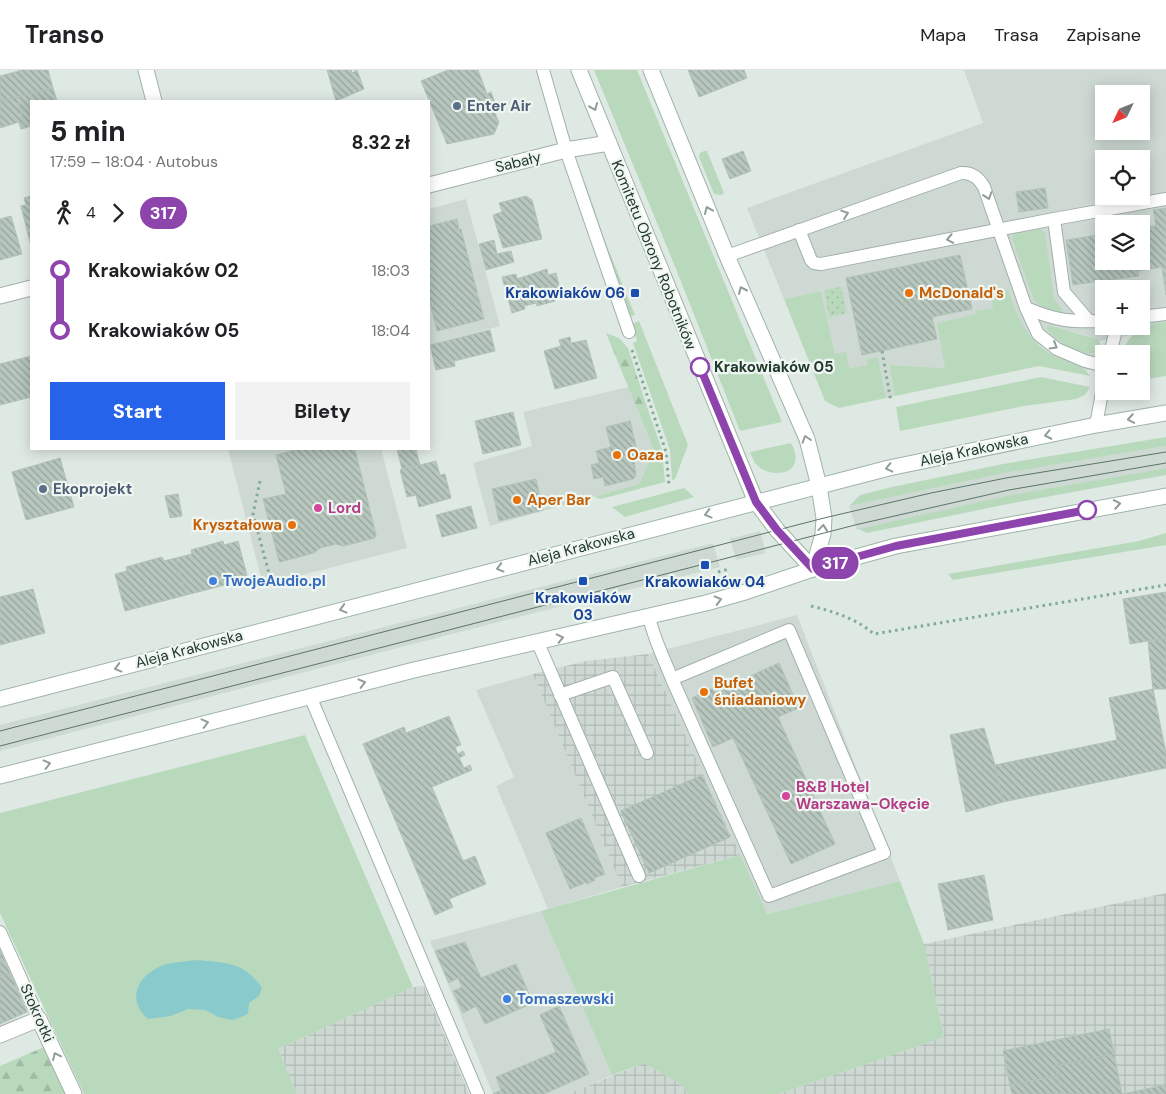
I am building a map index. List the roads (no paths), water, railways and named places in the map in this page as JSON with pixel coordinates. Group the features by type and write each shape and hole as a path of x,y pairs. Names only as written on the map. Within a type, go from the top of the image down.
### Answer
{"main road":[{"path":"146,70 154,100"},
{"name":"Komitetu Obrony Robotników","path":"579,70 756,502 777,530 813,569"},
{"path":"651,70 727,256 807,439 819,486 824,518 823,534 813,569"},
{"name":"Sabały","path":"430,185 566,150 609,143"},
{"path":"0,296 30,288"},
{"name":"Aleja Krakowska","path":"0,699 889,468 1096,425 1166,413"},
{"path":"0,776 414,670 649,617 745,592 813,569 896,546 1166,496"},
{"path":"0,1035 39,1019"},
{"name":"Stokrotki","path":"39,1019 74,1094"}],"lane":[{"path":"543,70 566,150 629,332"},
{"path":"727,256 964,172 974,175 982,183 1026,308 1038,334 1050,344 1070,355 1095,363"},
{"path":"799,230 811,260 814,263 821,264 1166,199"},
{"path":"1054,219 1064,292 1090,321"},
{"path":"1026,308 1057,320 1095,321"},
{"path":"1150,316 1166,314"},
{"path":"1096,425 1101,400"},
{"path":"649,617 654,639 672,680 769,896 884,853 789,630 672,680"},
{"path":"538,643 639,876"},
{"path":"560,695 613,677 647,753"},
{"path":"310,696 478,1094"},
{"name":"Stokrotki","path":"0,932 39,1019"}],"water":[{"path":"198,960 234,965 255,979 262,988 259,996 249,1003 248,1014 233,1020 218,1017 205,1010 188,1009 171,1016 148,1019 141,1011 136,994 138,986 143,979 157,968 167,964"}],"tram line":[{"path":"0,731 824,518 1006,478 1166,452"},
{"path":"0,746 855,525 1009,490 1166,463"}],"place":[{"name":"Enter Air","path":"457,106"},
{"name":"Krakowiaków 06","path":"635,293"},
{"name":"McDonald's","path":"909,293"},
{"name":"Krakowiaków 05","path":"700,367"},
{"name":"Oaza","path":"617,455"},
{"name":"Ekoprojekt","path":"43,489"},
{"name":"Aper Bar","path":"517,500"},
{"name":"Lord","path":"318,508"},
{"name":"Kryształowa","path":"292,525"},
{"name":"Krakowiaków 04","path":"705,565"},
{"name":"TwojeAudio.pl","path":"213,581"},
{"name":"Krakowiaków 03","path":"583,581"},
{"name":"Bufet śniadaniowy","path":"704,692"},
{"name":"B&B Hotel Warszawa-Okęcie","path":"786,796"},
{"name":"Tomaszewski","path":"507,999"}]}
